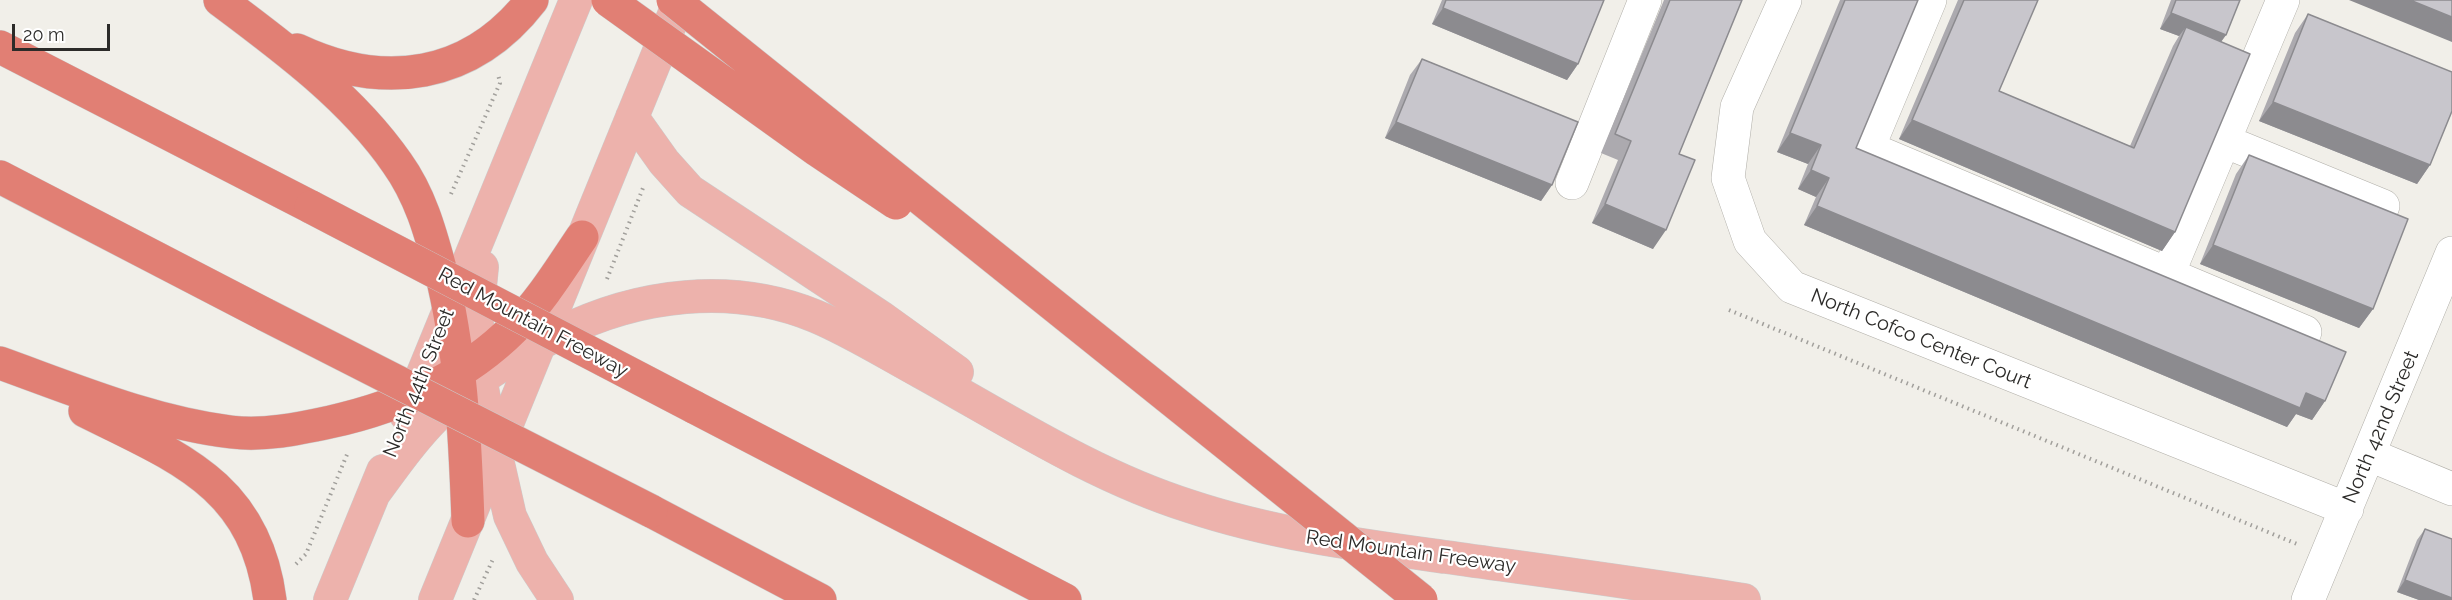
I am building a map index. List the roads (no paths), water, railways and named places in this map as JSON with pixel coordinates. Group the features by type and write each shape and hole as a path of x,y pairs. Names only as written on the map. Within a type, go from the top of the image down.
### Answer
{"highway":[{"path":"230,7 287,46 318,60 370,72 406,73 447,64 476,52 493,40 532,0"},
{"path":"608,0 817,150 1079,326"},
{"path":"673,0 1421,600"},
{"path":"230,7 330,90 378,139 398,163 414,190 433,240 449,310 470,375 468,521"},
{"name":"Red Mountain Freeway","path":"0,47 1065,600"},
{"path":"0,177 820,600"},
{"path":"0,363 166,420 234,432 300,428 363,415 470,375 531,309 582,237"},
{"path":"0,368 157,447 216,486 243,518 255,538 262,559 270,600"}],"main road":[{"name":"North 44th Street","path":"330,600 576,0"},
{"path":"435,600 537,345 680,0"},
{"path":"632,117 669,169 690,191 882,318 1089,465"},
{"path":"489,212 470,375 496,447 510,516 532,561 557,600"},
{"path":"375,492 423,429 470,375 599,315 645,303 705,295 760,300 814,315 1089,465"},
{"name":"Red Mountain Freeway","path":"1089,465 1185,505 1292,534 1744,600"}],"street":[{"path":"1572,183 1645,0"},
{"name":"North Cofco Center Court","path":"1785,0 1737,107 1728,178 1750,241 1792,287 2347,508"},
{"path":"1930,0 1868,148 2305,332"},
{"path":"2168,274 2283,0"},
{"path":"2224,141 2384,206"},
{"name":"North 42nd Street","path":"2308,600 2449,269"},
{"path":"2370,455 2452,489"}]}
